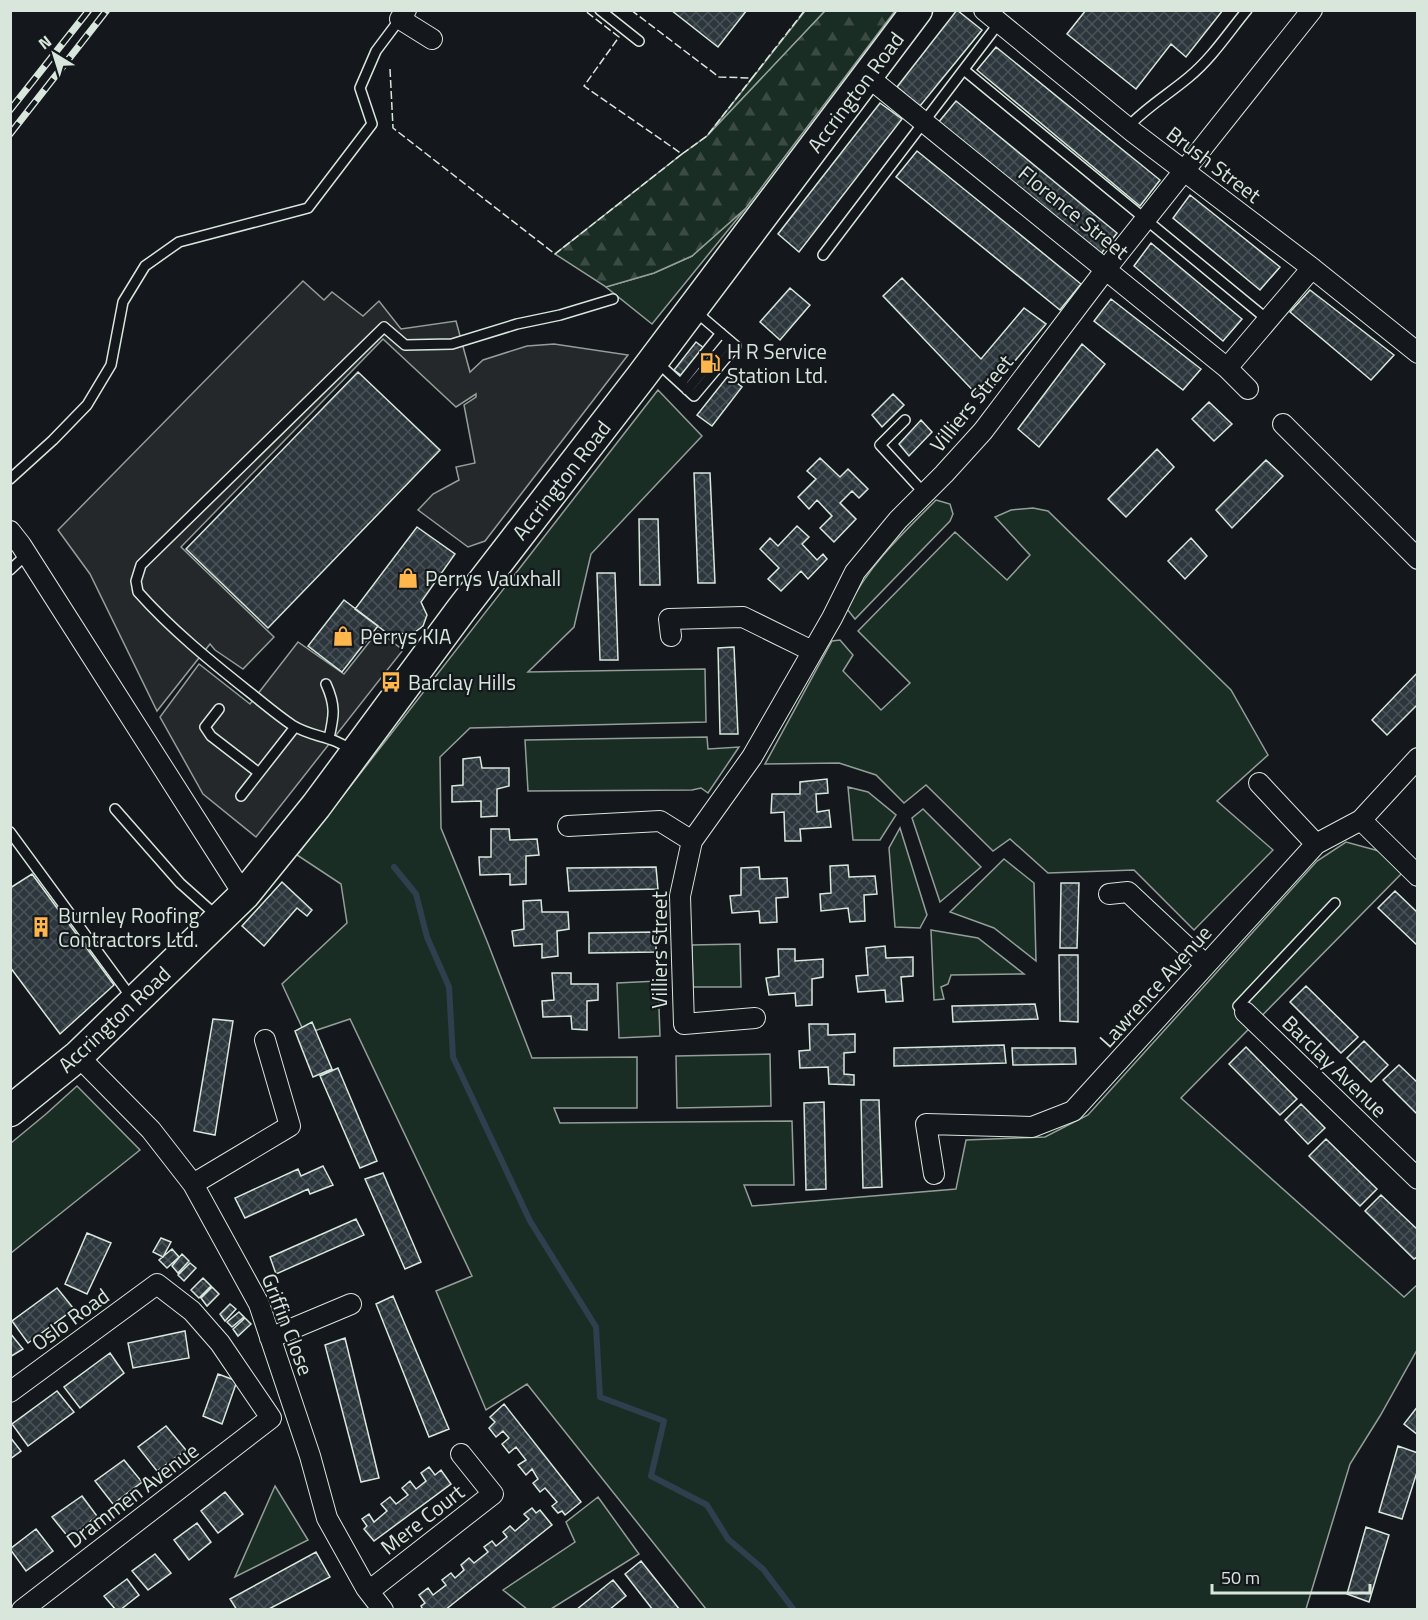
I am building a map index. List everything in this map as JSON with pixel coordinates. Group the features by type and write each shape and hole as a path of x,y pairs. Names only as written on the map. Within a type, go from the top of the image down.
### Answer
{"main road":[{"name":"Accrington Road","path":"10,1111 78,1056 244,895 316,806 461,610 917,10"}],"street":[{"name":"Brush Street","path":"984,10 1128,127 1312,268 1418,353"},
{"name":"Villiers Street","path":"755,1018 684,1024 680,896 692,842 752,757 855,573 898,520 983,432 1106,269 1312,10"},
{"path":"403,15 432,39"},
{"name":"Florence Street","path":"867,76 1227,368 1248,389"},
{"path":"1227,368 1312,268"},
{"path":"1283,424 1418,559"},
{"path":"10,531 27,554 244,895"},
{"path":"671,636 669,619 743,617 812,651"},
{"name":"Lawrence Avenue","path":"934,1174 926,1124 1032,1127 1073,1112 1316,844 1361,820 1418,759"},
{"path":"1259,783 1316,844"},
{"path":"1361,820 1418,876"},
{"path":"568,826 660,821 692,842"},
{"path":"1109,894 1128,892 1206,965"},
{"name":"Barclay Avenue","path":"1245,1012 1418,1179"},
{"path":"194,1184 290,1126 265,1040"},
{"name":"Griffin Close","path":"78,1056 152,1130 194,1184 259,1305 310,1456 327,1518 369,1592 383,1610"},
{"name":"Oslo Road","path":"10,1392 157,1284 192,1311 220,1343 271,1418"},
{"path":"270,1338 351,1304"},
{"name":"Drammen Avenue","path":"22,1610 271,1418"},
{"name":"Mere Court","path":"369,1592 493,1494 461,1454"}],"lane":[{"path":"600,10 639,41"},
{"path":"1128,127 1137,116 1190,76 1207,60 1247,10"},
{"path":"10,479 87,405 111,365 123,302 145,266 179,242 308,208 372,124 360,88 376,51 403,15"},
{"path":"823,255 999,23"},
{"path":"964,70 1268,320"},
{"path":"355,753 340,742 310,735 295,727 203,656 138,592 136,581 141,565 384,327 405,345 452,344 613,299"},
{"path":"654,359 694,396 736,346 692,309"},
{"path":"684,386 721,333"},
{"path":"905,420 880,445 925,494"},
{"path":"10,570 27,554"},
{"path":"326,684 333,700 334,715 329,738"},
{"path":"219,709 205,727 211,736 259,773"},
{"path":"241,796 295,727"},
{"path":"115,809 180,883 220,918"},
{"path":"10,832 134,1001"},
{"path":"1245,1012 1238,1006 1335,903"}],"green space":[{"path":"805,11 825,11 707,136"},
{"path":"825,11 895,11 746,208 692,256 654,273 606,287 555,254 707,136"},
{"path":"746,208 652,324 606,287 654,273 692,256"},
{"path":"658,390 702,436 591,554 574,627 528,672 705,669 706,722 470,728 440,757 441,828 532,1058 637,1057 637,1108 554,1108 560,1123 792,1121 794,1185 744,1185 752,1206 956,1189 966,1140 1045,1137 1088,1115 1317,861 1346,842 1390,854 1406,869 1181,1098 1404,1297 1417,1285 1417,1350 1350,1464 1306,1609 706,1609 527,1384 486,1410 436,1291 472,1276 350,1019 305,1034 282,984 347,923 341,884 297,855"},
{"path":"936,500 950,504 953,514 950,521 855,619 847,609 865,578 887,551"},
{"path":"1033,508 1048,511 1231,690 1268,755 1217,801 1273,850 1194,930 1134,870 1048,873 1010,839 993,851 926,785 904,803 876,775 839,763 765,764 832,641 840,640 853,655 843,671 881,710 910,683 858,631 955,532 1007,580 1030,555 995,517 1011,510"},
{"path":"707,737 708,749 739,747 708,793 701,788 692,790 528,791 525,740"},
{"path":"848,787 868,792 896,815 880,840 853,840"},
{"path":"923,809 981,867 940,902 912,818"},
{"path":"900,828 927,915 920,928 895,927 889,848"},
{"path":"1004,859 1034,883 1036,961 994,928 950,912"},
{"path":"931,930 978,938 1024,974 951,975 948,984 941,987 944,999 934,1000"},
{"path":"740,944 741,987 693,987 692,945"},
{"path":"658,981 660,1036 619,1038 617,983"},
{"path":"770,1054 771,1106 677,1108 676,1056"},
{"path":"77,1086 140,1150 11,1253 11,1143"},
{"path":"275,1486 308,1540 235,1577"},
{"path":"598,1497 639,1554 551,1609 527,1609 503,1590 575,1542 566,1522"}],"shaded area":[{"path":"303,281 324,300 332,292 363,316 379,301 401,329 456,321 470,372 483,360 527,346 554,344 628,355 485,541 468,547 418,510 433,494 459,480 456,467 475,463 464,405 476,397 476,394 456,407 383,339 181,547 274,637 243,669 210,644 157,711 90,574 58,530"},
{"path":"378,631 403,650 256,837 203,794 160,717 199,664 250,704 298,642 344,674"}],"building":[{"path":"671,10 747,10 718,47"},
{"path":"957,10 982,30 920,106 897,87"},
{"path":"1086,10 1223,10 1186,57 1171,44 1136,89 1067,34"},
{"path":"996,47 1160,180 1140,206 977,70"},
{"path":"956,101 1117,233 1100,255 938,123"},
{"path":"880,103 902,119 799,252 778,234"},
{"path":"917,151 1081,284 1060,310 896,177"},
{"path":"1190,195 1280,267 1260,290 1173,218"},
{"path":"1151,243 1242,319 1223,341 1134,266"},
{"path":"902,278 981,359 1024,308 1046,324 982,400 883,296"},
{"path":"790,288 810,305 780,340 760,322"},
{"path":"1310,290 1394,355 1371,380 1290,312"},
{"path":"1111,299 1201,369 1183,390 1094,321"},
{"path":"696,342 725,364 703,392 674,370"},
{"path":"1082,344 1105,364 1039,447 1018,429"},
{"path":"358,372 440,450 268,628 186,549"},
{"path":"728,376 742,387 712,426 697,415"},
{"path":"893,394 904,405 882,427 872,415"},
{"path":"1209,402 1232,424 1214,441 1192,419"},
{"path":"921,420 932,432 909,456 899,444"},
{"path":"1157,449 1174,467 1126,517 1108,499"},
{"path":"820,458 840,477 848,469 868,489 859,498 852,491 840,503 856,519 834,542 820,528 832,516 817,500 809,509 798,497 816,479 807,471"},
{"path":"1266,460 1283,476 1232,528 1216,510"},
{"path":"694,473 710,473 715,583 698,583"},
{"path":"639,519 658,519 660,585 640,585"},
{"path":"797,526 809,537 802,544 817,560 823,554 827,559 808,579 801,571 781,591 768,579 779,568 760,549 770,538 778,546"},
{"name":"Perrys Vauxhall","path":"417,527 455,554 421,602 427,615 423,626 411,635 400,633 395,639 355,609"},
{"path":"1191,538 1207,556 1185,579 1168,561"},
{"path":"597,573 615,573 618,660 600,660"},
{"name":"Perrys KIA","path":"344,600 378,626 342,672 308,646"},
{"path":"734,647 738,734 720,734 718,648"},
{"path":"1418,672 1418,704 1387,735 1372,720"},
{"path":"480,757 482,768 509,768 509,786 497,789 497,816 481,817 481,801 452,802 452,786 463,785 463,759"},
{"path":"827,779 828,793 816,794 817,812 829,810 831,827 800,829 801,841 785,841 784,812 771,813 772,794 800,794 800,782"},
{"path":"491,829 509,829 510,840 537,839 539,855 526,856 526,884 510,885 510,874 480,875 479,857 491,857"},
{"path":"848,865 849,877 875,876 877,894 864,895 865,921 850,922 848,908 821,911 820,894 831,893 830,866"},
{"path":"656,867 658,889 569,891 567,868"},
{"path":"759,867 760,879 787,878 788,897 776,898 777,922 760,923 759,911 732,913 730,896 741,895 741,868"},
{"name":"Burnley Roofing Contractors Ltd.","path":"32,874 114,985 60,1034 10,967 10,888"},
{"path":"282,882 312,910 307,916 297,908 264,946 242,926"},
{"path":"1061,883 1079,883 1077,948 1060,948"},
{"path":"1395,891 1418,913 1418,946 1378,908"},
{"path":"541,900 542,912 568,912 569,929 557,931 558,956 542,958 542,944 514,946 512,931 524,929 523,901"},
{"path":"656,932 656,952 589,953 589,933"},
{"path":"885,946 886,958 913,957 913,976 901,977 903,1001 886,1002 885,990 858,992 856,976 868,975 866,948"},
{"path":"778,949 795,949 795,961 823,959 823,977 812,979 812,1005 796,1006 795,993 769,995 766,978 779,976"},
{"path":"1059,955 1078,955 1078,1022 1060,1021"},
{"path":"552,973 571,973 571,984 598,984 598,1000 587,1001 587,1030 572,1029 571,1016 543,1017 542,1001 554,1000"},
{"path":"1306,986 1358,1037 1341,1053 1290,1002"},
{"path":"1035,1004 1038,1019 953,1022 952,1006"},
{"path":"213,1019 233,1021 215,1135 194,1131"},
{"path":"312,1022 332,1069 313,1077 295,1031"},
{"path":"809,1024 828,1024 828,1035 855,1034 855,1052 844,1053 844,1074 854,1075 854,1085 829,1084 828,1067 800,1068 799,1051 810,1050"},
{"path":"1364,1041 1388,1065 1371,1082 1347,1058"},
{"path":"1004,1045 1006,1063 894,1066 894,1048"},
{"path":"1246,1047 1297,1099 1280,1115 1229,1064"},
{"path":"1012,1048 1075,1048 1076,1064 1013,1065"},
{"path":"1399,1065 1418,1083 1418,1115 1383,1080"},
{"path":"338,1068 377,1161 360,1168 320,1076"},
{"path":"861,1100 879,1100 882,1187 863,1188"},
{"path":"824,1102 826,1189 806,1190 804,1103"},
{"path":"1301,1104 1325,1128 1308,1144 1285,1120"},
{"path":"1326,1139 1377,1189 1360,1206 1309,1156"},
{"path":"323,1166 333,1185 310,1194 308,1189 245,1218 235,1198 298,1169 301,1176"},
{"path":"383,1173 421,1262 405,1269 365,1179"},
{"path":"1381,1195 1418,1230 1418,1256 1414,1259 1365,1211"},
{"path":"356,1219 364,1235 276,1274 270,1257"},
{"path":"87,1233 111,1243 87,1294 65,1284"},
{"path":"161,1238 171,1242 163,1257 153,1252"},
{"path":"172,1249 179,1257 167,1268 159,1260"},
{"path":"182,1254 189,1261 178,1273 172,1266"},
{"path":"190,1263 196,1268 184,1281 178,1275"},
{"path":"203,1278 211,1286 199,1298 191,1290"},
{"path":"212,1287 219,1294 207,1306 201,1298"},
{"path":"57,1288 74,1309 28,1343 12,1321"},
{"path":"393,1296 449,1429 429,1437 376,1304"},
{"path":"230,1304 236,1309 225,1321 220,1314"},
{"path":"239,1312 244,1317 232,1327 227,1322"},
{"path":"245,1318 251,1324 238,1336 233,1329"},
{"path":"185,1331 189,1358 133,1368 128,1343"},
{"path":"10,1333 23,1349 10,1357"},
{"path":"345,1338 379,1478 361,1482 325,1345"},
{"path":"110,1353 124,1373 80,1408 64,1387"},
{"path":"218,1374 237,1381 222,1424 203,1416"},
{"path":"57,1391 74,1412 28,1446 12,1424"},
{"path":"504,1404 581,1502 565,1515 562,1511 558,1513 552,1506 557,1502 545,1488 540,1492 533,1483 538,1479 532,1469 526,1475 518,1465 526,1460 516,1447 509,1453 502,1444 509,1438 503,1431 496,1437 489,1428 495,1422 490,1417"},
{"path":"1418,1406 1418,1435 1404,1424"},
{"path":"166,1426 186,1450 157,1471 138,1447"},
{"path":"10,1437 21,1451 10,1459"},
{"path":"1398,1446 1418,1453 1418,1469 1402,1519 1379,1512"},
{"path":"124,1460 142,1482 113,1504 95,1481"},
{"path":"429,1467 435,1475 441,1470 451,1484 374,1541 364,1529 367,1526 362,1519 369,1514 374,1522 387,1511 381,1504 390,1497 396,1504 408,1495 402,1488 410,1481 416,1489 426,1481 421,1473"},
{"path":"225,1492 243,1514 218,1533 201,1511"},
{"path":"82,1496 97,1516 69,1538 52,1517"},
{"path":"532,1508 536,1513 540,1510 552,1525 445,1610 423,1610 421,1606 425,1603 419,1595 428,1588 433,1595 446,1585 442,1580 451,1573 455,1578 464,1570 461,1565 469,1558 474,1563 488,1552 484,1547 492,1541 496,1546 507,1537 503,1532 510,1526 515,1531 529,1519 524,1514"},
{"path":"197,1523 211,1542 189,1560 174,1540"},
{"path":"1366,1527 1389,1535 1369,1602 1347,1594"},
{"path":"36,1529 53,1551 26,1571 10,1549"},
{"path":"316,1552 330,1577 267,1610 237,1610 230,1599"},
{"path":"155,1554 171,1573 148,1590 132,1571"},
{"path":"641,1561 680,1610 653,1610 625,1574"},
{"path":"127,1579 139,1595 120,1610 116,1610 104,1596"},
{"path":"613,1580 626,1596 609,1610 576,1610"}],"waterway":[{"path":"394,867 416,894 427,937 449,987 453,1057 530,1221 596,1327 600,1397 664,1421 651,1476 707,1505 728,1539 763,1569 794,1610"}],"railway":[{"path":"10,110 89,10"},
{"path":"10,134 107,10"}],"fence":[{"path":"390,69 393,128 555,254 682,154 584,86 619,37 584,10"},
{"path":"631,10 719,77 752,78 805,10"},
{"path":"682,154 707,136 752,78"}],"place":[{"name":"H R Service Station Ltd.","path":"710,363"},
{"name":"Perrys Vauxhall","path":"408,578"},
{"name":"Perrys KIA","path":"343,636"},
{"name":"Barclay Hills","path":"391,682"},
{"name":"Burnley Roofing Contractors Ltd.","path":"41,927"}]}
